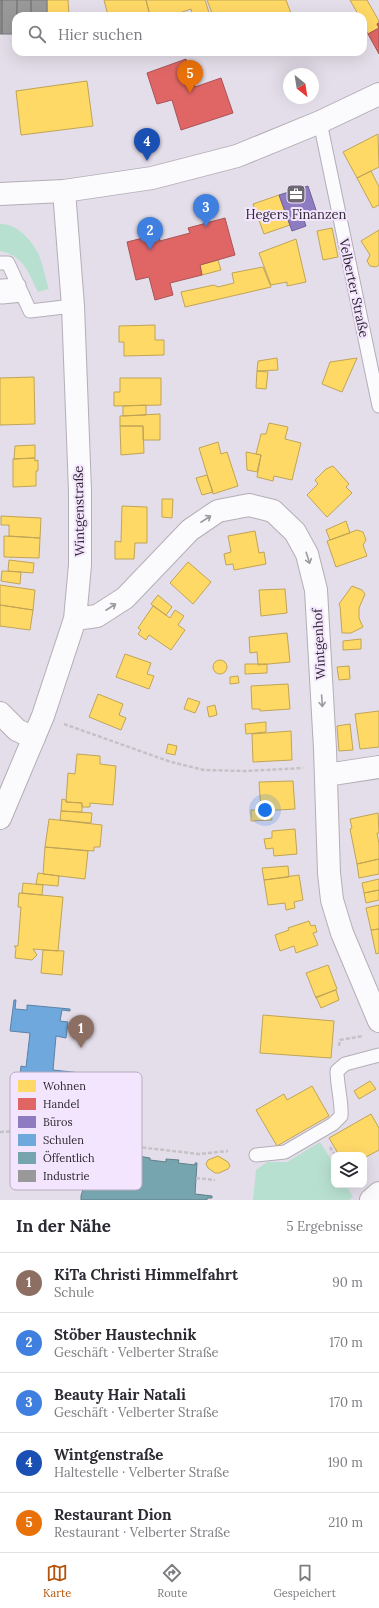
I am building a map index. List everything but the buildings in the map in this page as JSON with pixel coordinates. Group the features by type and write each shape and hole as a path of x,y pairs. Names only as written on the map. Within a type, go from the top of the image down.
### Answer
{"street":[{"path":"0,194 64,191 152,178 237,156 320,122 379,94"},
{"name":"Wintgenstraße","path":"0,818 44,716 75,619 80,565 80,491 73,306 64,191"},
{"name":"Wintgenhof","path":"75,619 97,616 125,598 190,530 218,511 249,505 273,511 295,532 307,554 316,590 326,770 329,873 332,900 342,933 379,1021"},
{"path":"0,713 17,730 34,738"},
{"path":"326,770 379,767"},
{"path":"371,1200 379,1193"}],"lane":[{"name":"Velberter Straße","path":"320,122 379,406"},
{"path":"9,282 30,311 73,306"},
{"path":"256,1155 285,1152 333,1124 341,1116 342,1107 337,1081 337,1071 345,1064 379,1055"}],"path":[{"path":"44,716 171,762 204,770 246,771 302,768 326,770"},
{"path":"340,1040 363,1036"},
{"path":"0,1132 10,1131"},
{"path":"142,1147 199,1154 228,1151"},
{"path":"196,1178 215,1180"}],"green space":[{"path":"0,224 12,226 27,237 31,242 40,257 49,289 38,292 28,272 20,261 8,253 0,251"},
{"path":"320,1142 331,1159 331,1188 348,1188 353,1197 349,1200 253,1200 256,1170 267,1162 287,1162"}],"place":[{"name":"Restaurant Dion","path":"190,93"},
{"name":"Wintgenstraße","path":"147,161"},
{"name":"Hegers Finanzen","path":"296,194"},
{"name":"Beauty Hair Natali","path":"206,227"},
{"name":"Stöber Haustechnik","path":"150,250"},
{"name":"KiTa Christi Himmelfahrt","path":"81,1048"}]}
